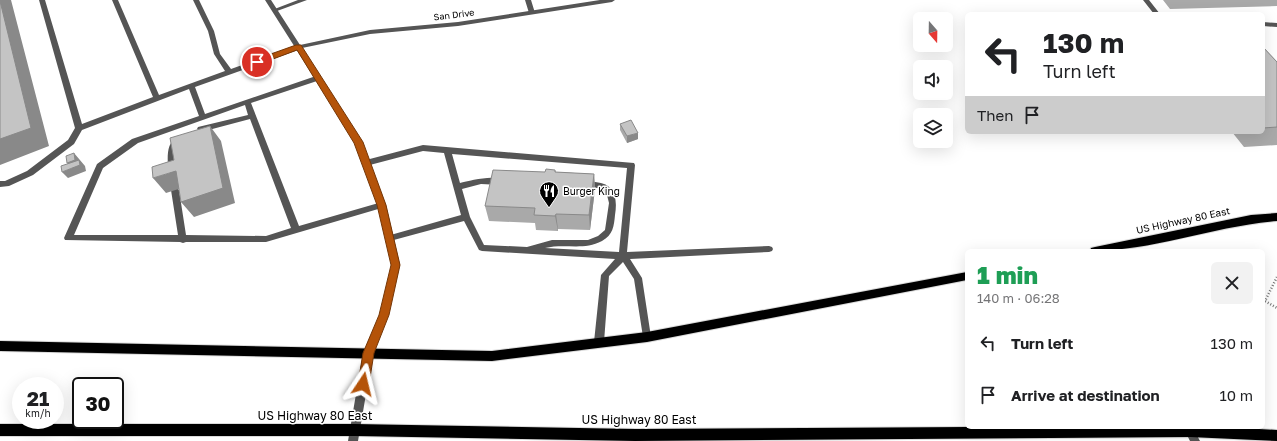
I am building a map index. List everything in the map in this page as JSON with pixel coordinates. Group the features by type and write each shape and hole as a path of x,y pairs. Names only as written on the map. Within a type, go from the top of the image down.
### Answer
{"main road":[{"name":"US Highway 80 East","path":"1106,249 1251,219 1277,217"},
{"path":"1119,249 1133,244"},
{"path":"0,346 492,356 647,337 965,276"},
{"path":"1176,429 1193,436"},
{"name":"US Highway 80 East","path":"0,430 607,438 1277,436"}],"street":[{"path":"0,184 6,184 30,173 71,142 79,128 42,0"},
{"path":"115,0 157,98"},
{"path":"196,0 211,31 217,54 229,72"},
{"path":"268,0 358,142 382,205 396,265 384,315 368,353 354,435"},
{"path":"275,10 304,0"},
{"path":"528,0 532,12"},
{"name":"San Drive","path":"79,128 157,98 299,47 370,32 458,24 612,0"},
{"path":"1146,0 1155,12"},
{"path":"1265,24 1277,25"},
{"path":"318,78 135,141 100,166 68,238 183,240 266,239 382,205"},
{"path":"191,86 203,117"},
{"path":"247,102 296,230"},
{"path":"174,179 170,159 171,150 176,141 190,133 221,123 253,116"},
{"path":"366,163 423,148 631,165 622,256 605,275 599,342"},
{"path":"447,151 466,217 482,248 622,256 769,249"},
{"path":"457,187 482,181 513,182"},
{"path":"526,251 552,243 589,243 601,238 609,231 613,203 610,193 601,185 577,184"},
{"path":"175,190 183,240"},
{"path":"390,238 466,217"},
{"path":"622,256 638,278 647,337"}],"path":[{"path":"1277,277 1265,301 1277,308"},
{"path":"1273,284 1277,287"}],"building":[{"path":"0,1 31,128 0,139"},
{"path":"1265,49 1277,62 1277,127 1265,128"},
{"path":"631,120 638,133 627,136 620,124"},
{"path":"210,126 223,188 181,202 176,171 153,178 152,167 174,160 170,138"},
{"path":"74,153 75,160 67,163 66,156"},
{"path":"79,160 80,165 62,172 61,166"},
{"path":"546,169 555,170 555,172 594,174 589,215 534,215 535,208 485,206 493,170 545,172"}],"place":[{"name":"Burger King","path":"549,208"}],"route":[{"path":"257,62 299,47 358,142 382,205 396,265 384,315 368,353 363,384"}]}
